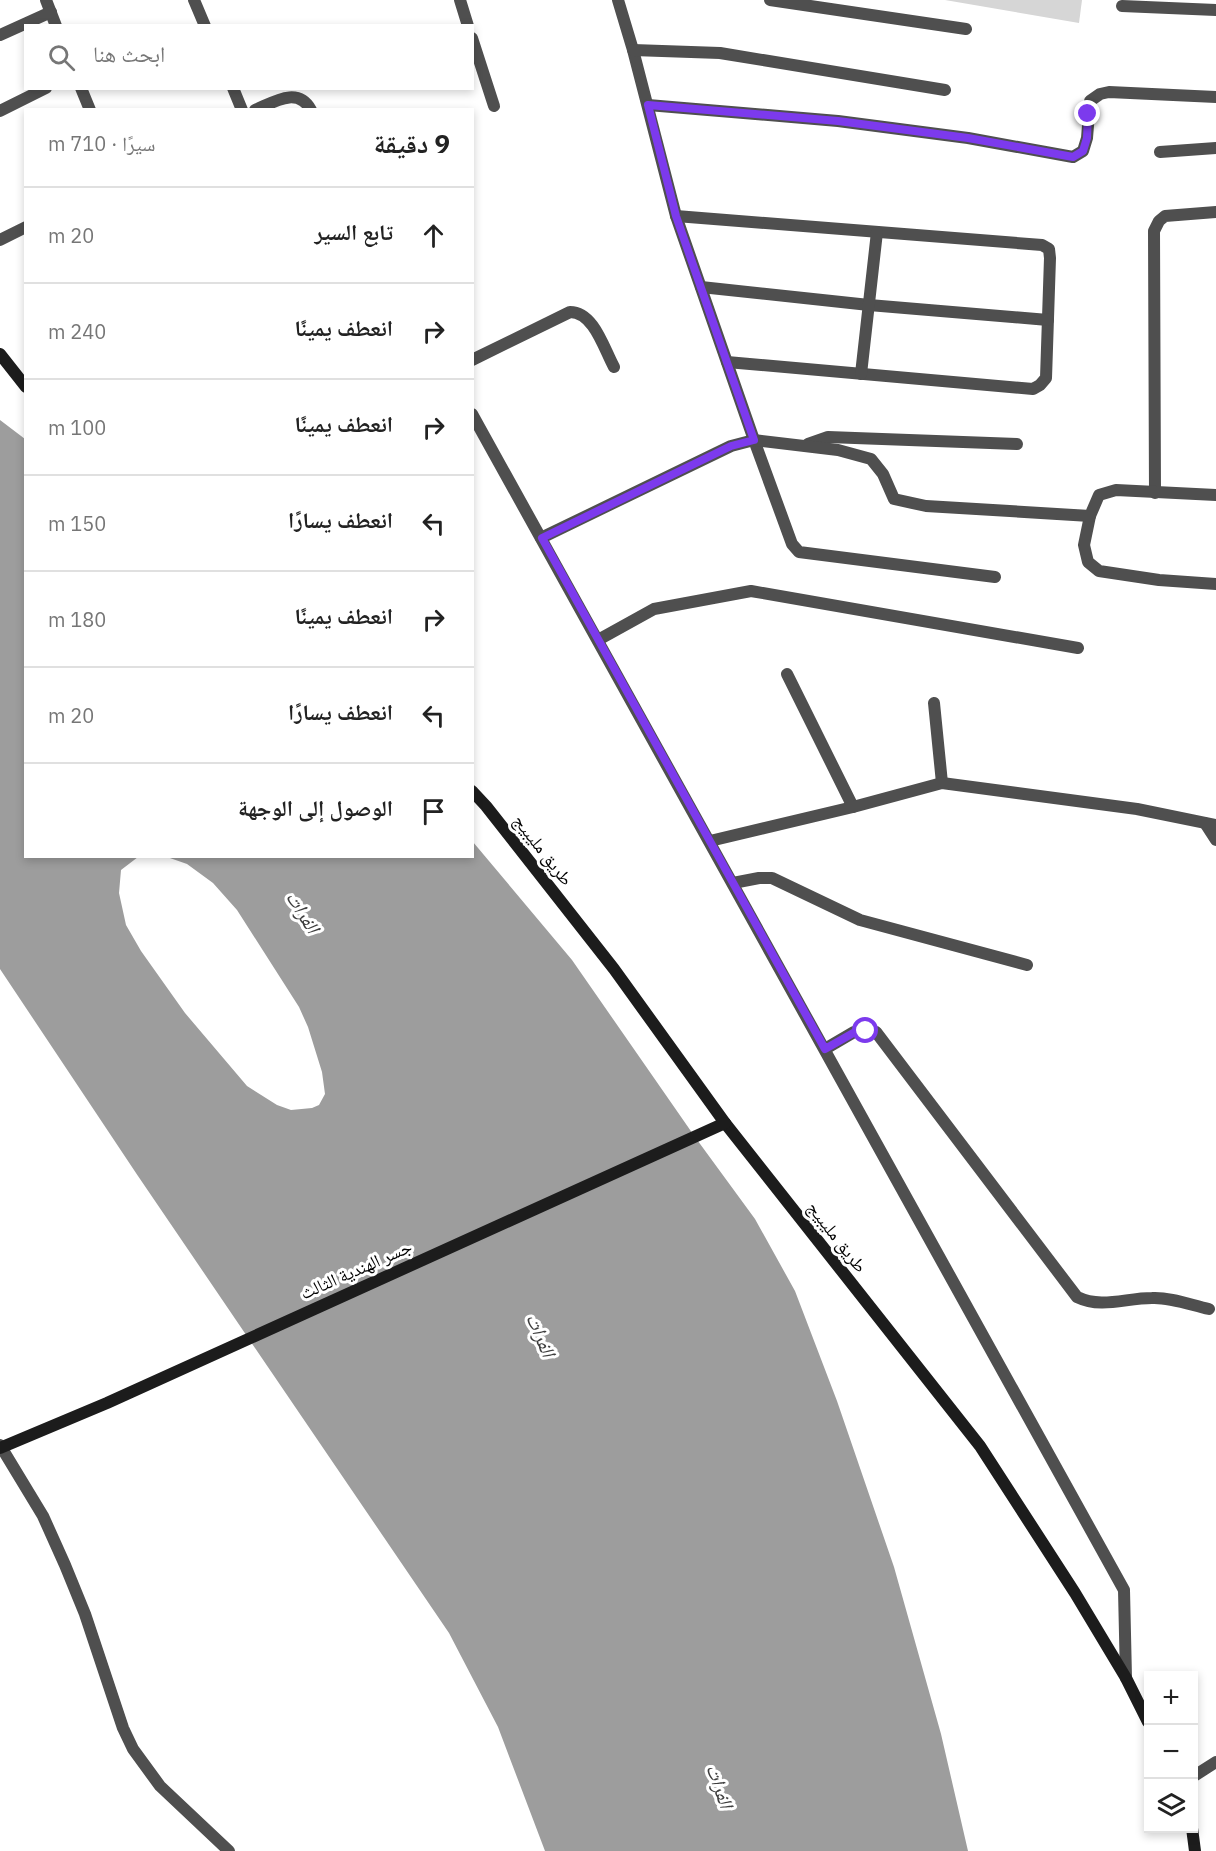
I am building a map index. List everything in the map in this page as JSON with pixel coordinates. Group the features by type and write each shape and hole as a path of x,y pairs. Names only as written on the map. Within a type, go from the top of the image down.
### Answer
{"street":[{"path":"46,0 55,24"},
{"path":"194,0 204,24"},
{"path":"460,0 467,24"},
{"path":"618,0 676,216 789,538 799,552 995,577"},
{"path":"770,0 966,29"},
{"path":"1122,6 1216,10"},
{"path":"24,24 51,12"},
{"path":"0,35 24,24"},
{"path":"474,44 494,106"},
{"path":"633,50 720,53 945,90"},
{"path":"0,111 42,90"},
{"path":"82,90 89,108"},
{"path":"234,90 241,108"},
{"path":"648,105 838,121 968,138 1073,157 1083,151 1087,138 1090,101 1100,94 1109,92 1216,97"},
{"path":"260,108 293,96 302,99 309,108"},
{"path":"1160,152 1216,148"},
{"path":"1155,493 1154,231 1159,221 1165,216 1216,212"},
{"path":"676,216 1042,244 1049,249 1046,378 1033,389 727,362"},
{"path":"0,240 24,228"},
{"path":"861,374 877,232"},
{"path":"701,287 869,305 1048,320"},
{"path":"474,359 570,312 579,312 590,320 614,367"},
{"path":"0,354 24,384"},
{"path":"474,418 1124,1590 1126,1678"},
{"path":"804,445 828,437 1017,444"},
{"path":"542,538 731,446 754,440 838,450 871,459 883,474 894,500 926,506 1090,516"},
{"path":"1216,495 1116,490 1099,495 1090,516 1084,545 1088,561 1099,571 1159,580 1216,584"},
{"path":"598,639 654,609 751,591 1078,648"},
{"path":"787,674 853,807"},
{"path":"934,703 942,783"},
{"path":"710,841 942,783 1137,809 1210,824 1216,840"},
{"name":"طريق مليبيج","path":"474,793 614,969 725,1123 980,1446 1075,1593 1144,1712"},
{"path":"733,883 772,878 860,920 1027,965"},
{"path":"825,1049 855,1032 876,1032 1077,1297 1088,1302 1102,1304 1154,1298 1209,1309"},
{"name":"جسر الهندية الثالث","path":"0,1447 107,1403 725,1123"},
{"path":"0,1447 43,1516 65,1564 85,1614 123,1728 133,1749 160,1786 229,1851"},
{"path":"1198,1773 1216,1762"},
{"path":"1193,1833 1195,1851"}],"shaded area":[{"path":"945,0 1082,0 1079,23"}],"water":[{"name":"الفرات","path":"0,420 24,438 24,858 137,858 121,870 119,893 126,925 141,951 185,1013 247,1086 277,1105 291,1110 319,1105 325,1094 322,1072 308,1027 299,1007 237,910 213,883 187,864 170,858 474,858 474,843 572,960 755,1219 795,1291 837,1401 894,1567 941,1734 968,1851 545,1851 498,1727 449,1633 0,969"}],"route":[{"path":"866,1031 855,1032 825,1049 542,538 731,446 754,440 676,216 648,105 838,121 968,138 1073,157 1083,151 1087,138 1088,114"}]}
